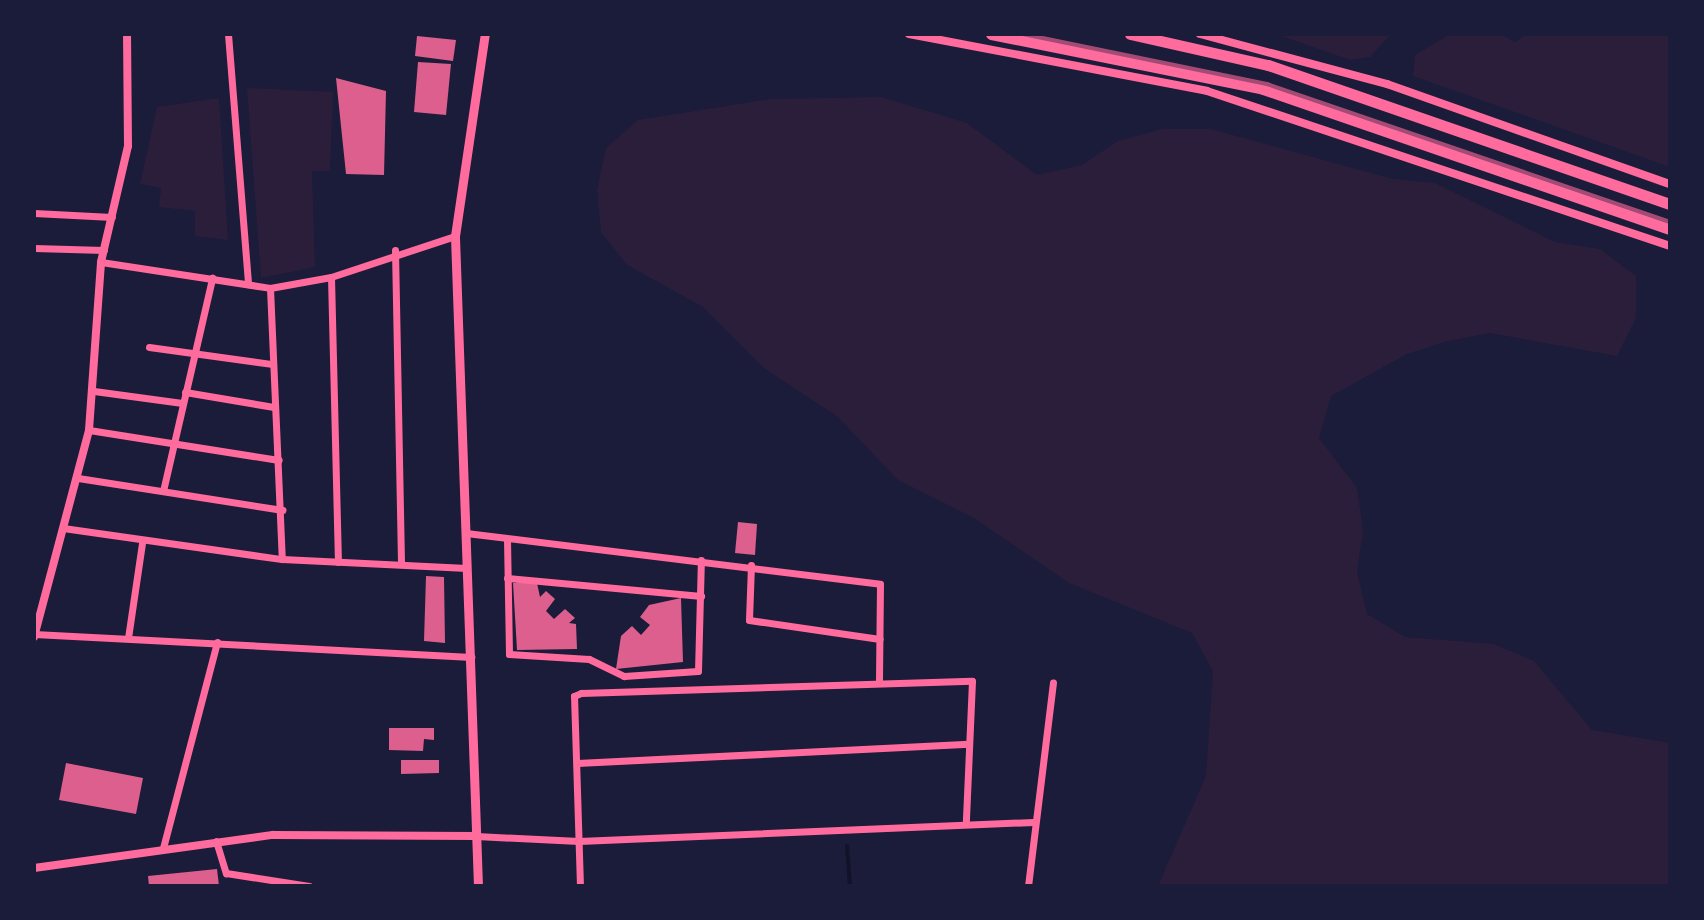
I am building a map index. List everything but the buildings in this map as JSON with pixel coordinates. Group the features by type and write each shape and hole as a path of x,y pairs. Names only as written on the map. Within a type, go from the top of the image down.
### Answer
{"highway":[{"path":"991,34 1263,89 1670,229"},
{"path":"1130,34 1268,65 1670,204"}],"main road":[{"path":"478,886 455,236 485,34"}],"street":[{"path":"127,34 128,146 101,262 89,430 78,478 37,608 34,635 471,657"},
{"path":"228,34 248,284"},
{"path":"909,34 1207,91 1670,246"},
{"path":"1200,34 1387,84 1670,184"},
{"path":"34,213 112,217"},
{"path":"101,262 270,288 331,277 395,250 455,236"},
{"path":"34,248 104,250"},
{"path":"395,250 401,564"},
{"path":"331,277 338,562"},
{"path":"163,491 185,392 190,352 212,278"},
{"path":"270,288 271,364 283,510 282,559"},
{"path":"149,347 271,364"},
{"path":"94,391 182,403"},
{"path":"185,392 274,407"},
{"path":"89,430 279,460"},
{"path":"78,478 283,510"},
{"path":"63,528 142,543 282,559 467,568"},
{"path":"466,533 751,565 880,584 879,682"},
{"path":"507,539 511,657 589,659 624,676 698,671 701,560"},
{"path":"128,638 142,543"},
{"path":"751,565 749,620 880,639"},
{"path":"507,578 701,596"},
{"path":"163,848 217,642"},
{"path":"580,886 574,696 879,682 972,681 966,821"},
{"path":"1028,886 1053,683"},
{"path":"577,763 969,744"},
{"path":"34,868 216,841 476,836 579,841 966,821 1034,822"},
{"path":"216,841 226,873 309,886"}],"shaded area":[{"path":"1276,34 1391,34 1370,57 1350,60"},
{"path":"1450,34 1500,34 1515,42 1527,34 1670,34 1670,167 1413,76 1415,55"},
{"path":"247,88 333,92 330,171 312,171 315,267 261,278"},
{"path":"881,97 967,123 1037,175 1082,165 1118,141 1162,129 1211,129 1393,179 1435,183 1555,242 1600,249 1636,276 1636,318 1617,356 1490,333 1448,341 1407,354 1331,396 1319,438 1357,488 1363,530 1357,572 1367,614 1405,637 1494,644 1534,661 1592,730 1670,743 1670,886 1158,886 1206,776 1213,671 1192,633 1069,583 974,518 898,480 838,417 764,368 703,307 627,265 601,232 597,190 606,148 638,120 771,99"},
{"path":"219,98 228,240 195,236 195,211 159,207 161,188 140,184 157,107"}],"waterway":[{"path":"847,846 850,886"}],"railway":[{"path":"1023,34 1267,84 1670,222"}]}
